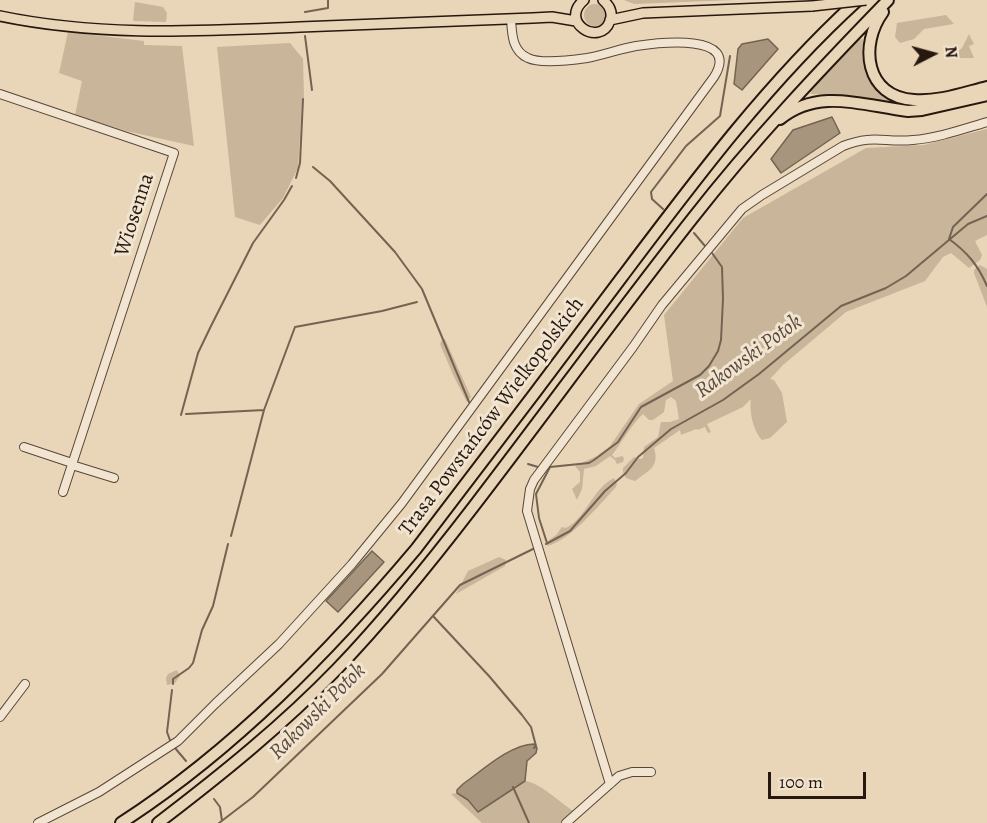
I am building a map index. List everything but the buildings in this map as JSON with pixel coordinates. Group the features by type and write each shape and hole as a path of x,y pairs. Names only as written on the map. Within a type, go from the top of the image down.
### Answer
{"highway":[{"path":"839,17 850,0"},
{"name":"Trasa Powstańców Wielkopolskich","path":"121,823 183,779 225,744 307,668 370,604 416,549 676,206 764,97 839,17 858,0"},
{"path":"890,0 872,30 868,43 871,67 877,80 887,90 910,100 924,101 987,87"},
{"name":"Trasa Powstańców Wielkopolskich","path":"158,823 240,759 290,715 338,668 384,617 467,515 691,219 755,140 890,0"},
{"path":"755,140 786,115 812,102 837,100 909,111 987,95"}],"main road":[{"path":"552,17 576,9 584,0"},
{"path":"610,20 643,13 812,6 866,0"},
{"path":"0,16 28,22 81,28 144,32 235,31 552,17 576,21 584,30 595,33 605,28 610,20 607,4 643,13"},
{"path":"576,9 576,21"}],"street":[{"path":"38,823 99,792 178,741 279,644 352,564 402,504 707,88 719,66 719,57 714,49 707,45 693,43 639,46 584,58 533,60 525,57 516,48 512,37 511,19"},
{"name":"Wiosenna","path":"0,94 174,153 63,492"},
{"path":"610,784 527,511 534,480 673,290 750,202 843,146 856,141 876,138 913,140 987,123"},
{"path":"24,447 114,478"},
{"path":"0,717 26,684"},
{"path":"566,823 624,773 651,772"}],"shaded area":[{"path":"624,0 734,0 634,4"},
{"path":"135,2 163,7 167,13 166,22 133,21"},
{"path":"595,4 603,7 606,15 603,23 595,26 587,23 584,15 587,7"},
{"path":"946,15 954,24 924,29 914,39 900,43 895,37 897,23"},
{"path":"68,32 144,41 144,45 182,46 194,146 126,131 75,115 82,81 59,73"},
{"path":"969,34 974,44 969,46 974,58 950,58 962,48"},
{"path":"768,39 778,49 742,90 734,84 738,49 742,44"},
{"path":"863,39 864,68 875,86 891,100 891,105 841,95 811,94 810,90 857,40"},
{"path":"290,43 303,59 304,97 298,168 283,198 260,225 235,217 217,47"},
{"path":"832,117 840,133 781,173 771,159 793,130"},
{"path":"987,129 987,235 975,241 982,255 980,260 969,268 951,253 943,257 925,281 846,312 783,365 770,379 774,380 782,393 787,422 770,438 762,440 756,431 751,414 751,399 743,407 707,424 711,432 708,433 705,427 681,435 680,430 654,448 655,460 652,468 635,481 626,478 623,468 634,457 643,458 644,447 658,437 661,422 679,419 676,401 671,397 666,400 664,412 653,420 649,420 643,414 631,428 612,455 615,458 622,456 623,462 617,464 610,456 596,466 584,469 582,489 577,500 572,489 580,482 580,472 575,466 597,456 610,446 639,404 673,381 664,315 743,218 866,148 924,145"},
{"path":"980,265 987,269 987,307 974,273"},
{"path":"445,339 471,397 467,402 440,344"},
{"path":"614,478 616,487 593,512 565,537 547,546 549,540 562,527 566,528 573,523 600,489"},
{"path":"372,551 384,562 338,612 326,601"},
{"path":"499,557 506,560 505,566 456,594 468,571"},
{"path":"177,670 180,676 175,683 167,685 168,674"},
{"path":"534,744 537,748 536,753 527,761 525,781 478,812 468,800 457,793 463,784 506,753 525,745"},
{"path":"525,781 544,789 575,812 563,823 482,823 451,794 457,793 468,800 478,812"}],"waterway":[{"path":"305,12 328,8 328,0"},
{"path":"305,36 312,90"},
{"path":"663,209 652,199 651,192 686,146 720,116 730,56"},
{"path":"296,178 300,163 303,99"},
{"path":"313,167 330,181 395,252 422,289 469,402"},
{"path":"181,415 198,353 211,326 253,243 292,186"},
{"name":"Rakowski Potok","path":"987,194 953,227 949,239 971,260 987,286"},
{"name":"Rakowski Potok","path":"546,544 570,531 605,491 626,473 638,457 671,429 723,400 759,374 841,306 886,288 906,276 968,224 987,216"},
{"path":"694,233 705,246"},
{"path":"547,543 539,518 536,494 550,467 589,463 594,460 618,442 641,407 700,375 718,351 721,340 723,299 722,267 712,253"},
{"path":"231,536 264,410 295,327 417,302"},
{"path":"186,414 264,410"},
{"path":"528,464 538,467"},
{"path":"173,684 173,679 193,663 202,630 213,606 228,544"},
{"name":"Rakowski Potok","path":"219,823 253,797 382,674 460,585 535,548"},
{"name":"Rakowski Potok","path":"433,616 522,715 531,727 536,746 534,748"},
{"path":"171,743 167,732 172,690"},
{"path":"175,748 186,761"},
{"name":"Rakowski Potok","path":"513,787 529,823"},
{"path":"214,799 220,807 222,821"}]}
